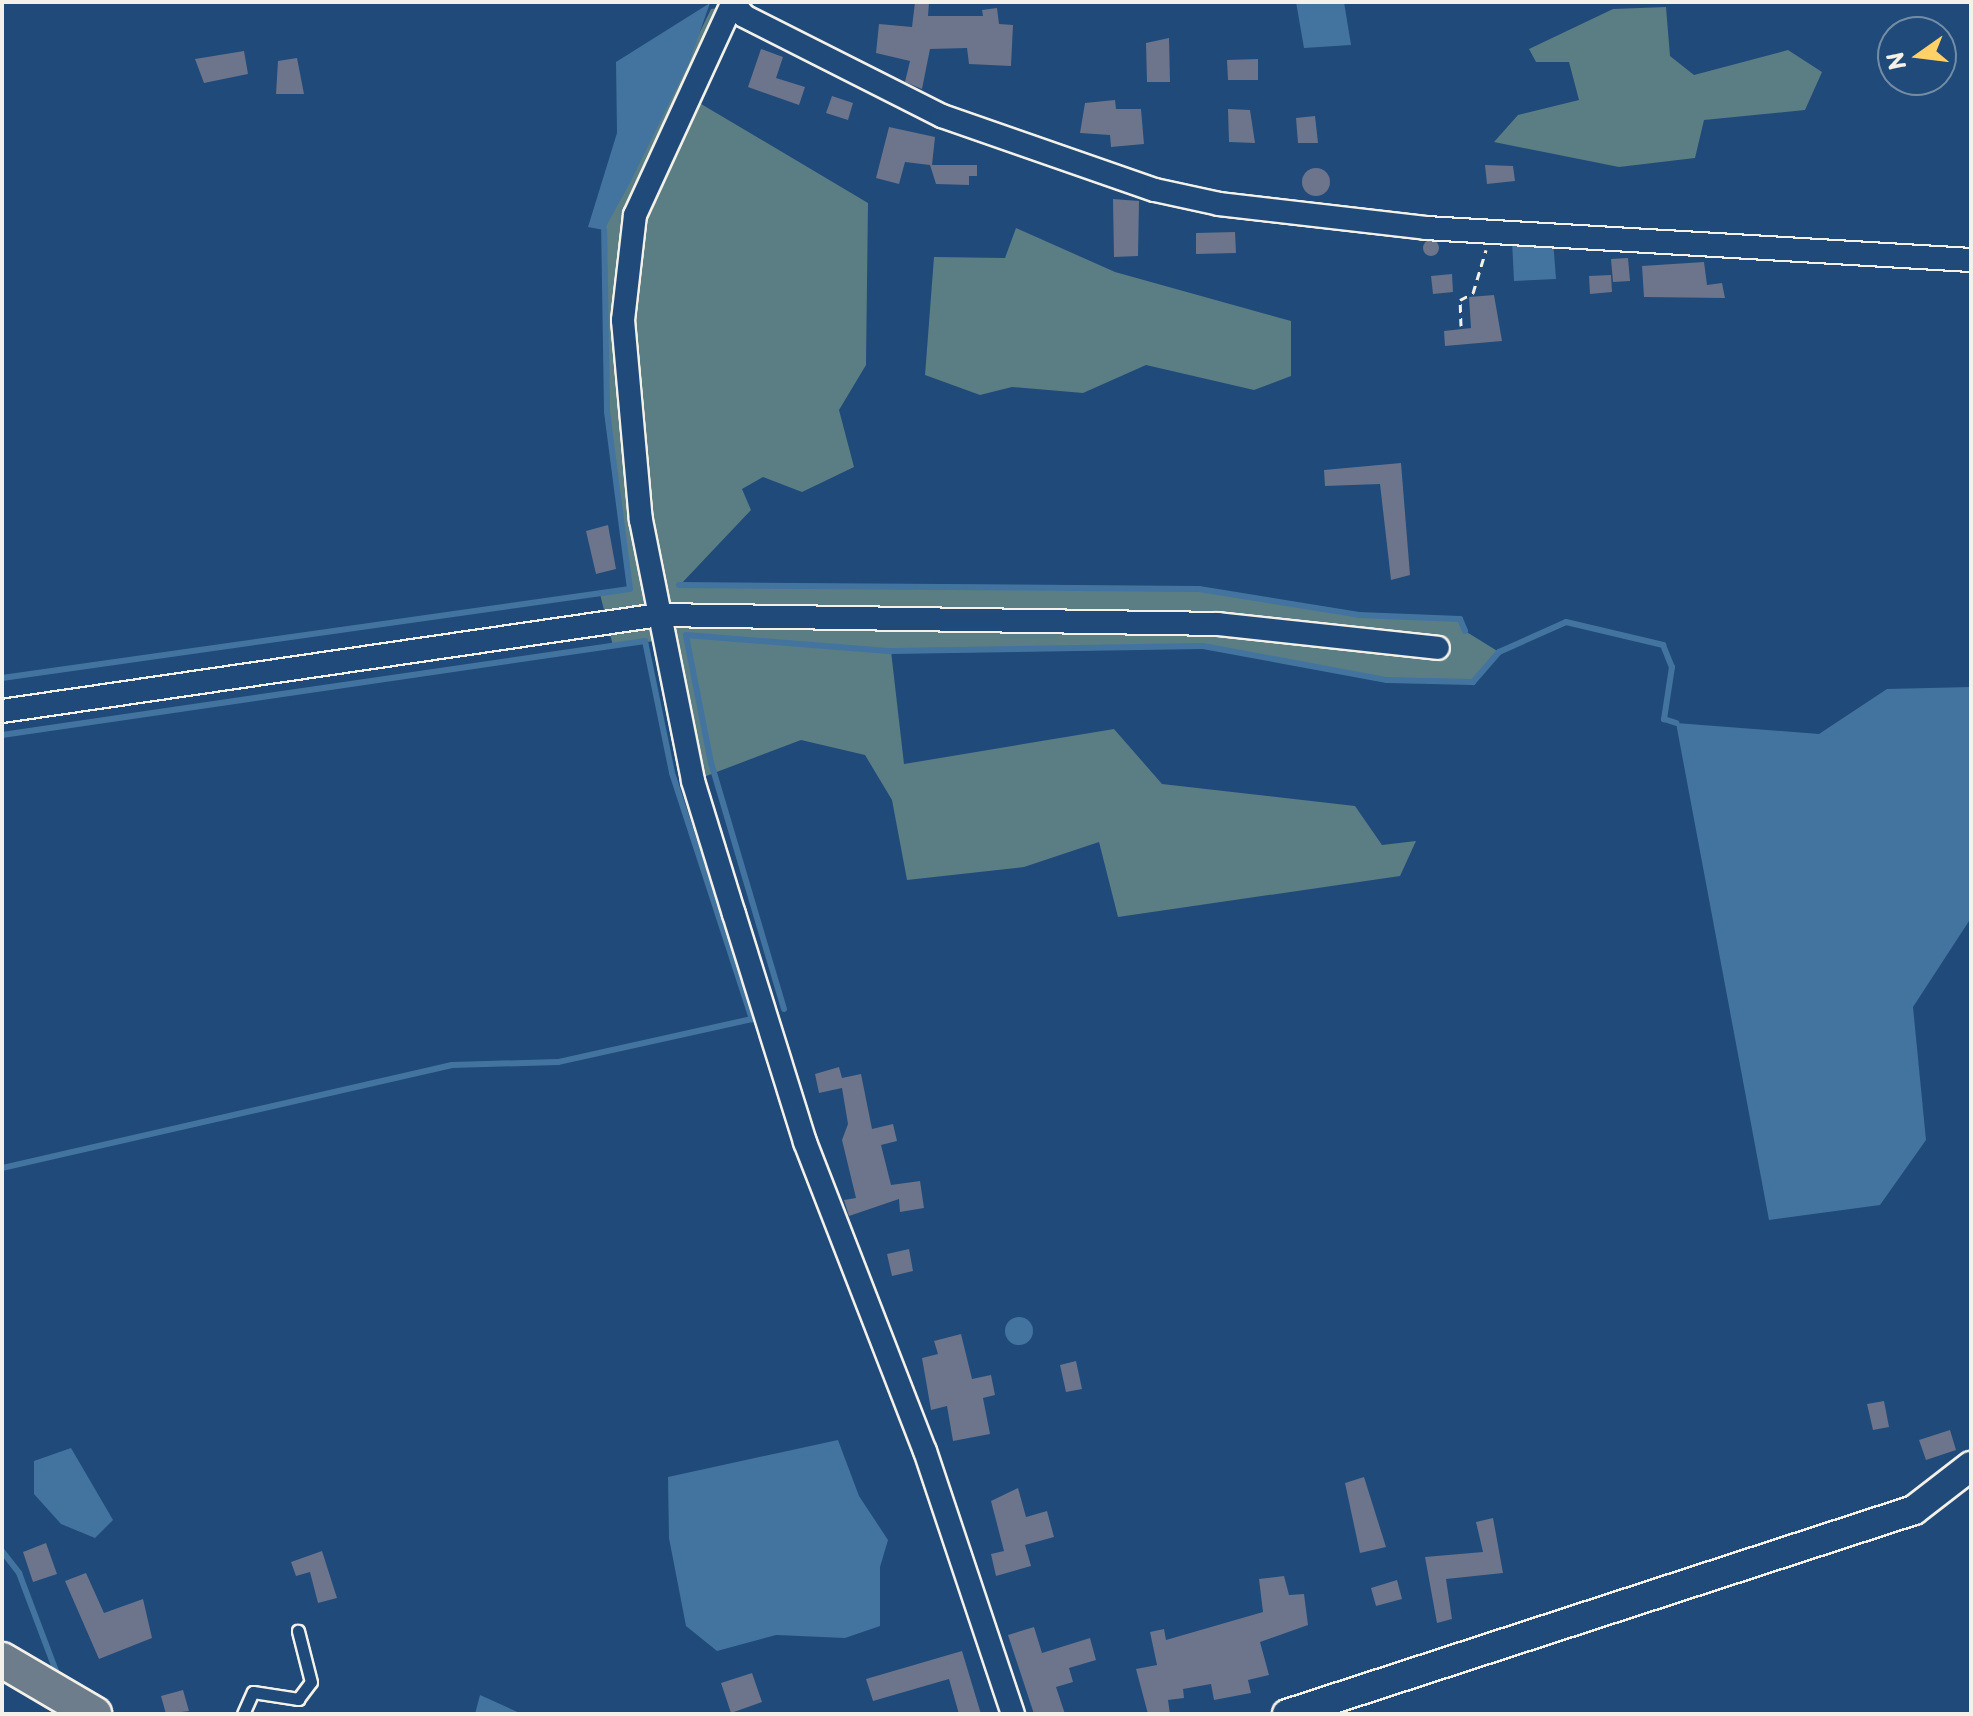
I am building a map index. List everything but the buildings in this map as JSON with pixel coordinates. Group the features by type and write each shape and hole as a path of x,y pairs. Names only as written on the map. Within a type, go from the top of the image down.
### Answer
{"main road":[{"path":"2,1660 84,1711"}],"street":[{"path":"1013,1714 925,1451 805,1142 693,781 659,615 626,408 623,320 635,215 732,3 942,116 1155,190 1219,204 1492,231 1971,260"},
{"path":"2,711 659,615 1218,624 1438,648"},
{"path":"1287,1714 1914,1510 1971,1466"}],"lane":[{"path":"243,1714 253,1692 298,1699 311,1682 298,1631"}],"path":[{"path":"1461,326 1460,300 1473,293 1492,231"}],"green space":[{"path":"731,6 691,98 868,203 866,365 839,410 854,467 802,492 763,477 742,489 751,510 680,585 1199,589 1359,615 1460,619 1465,631 1499,652 1473,682 1387,680 1203,646 891,651 904,764 1114,729 1162,784 1355,806 1382,845 1416,841 1400,876 1118,917 1099,842 1024,867 907,880 892,800 865,755 801,740 693,781 664,640 613,646 600,594 630,589 607,411 604,230 711,9"},
{"path":"1666,7 1670,56 1694,75 1788,50 1822,72 1805,110 1704,120 1695,158 1619,167 1494,142 1518,115 1579,100 1569,62 1536,62 1529,49 1613,9"},
{"path":"1016,228 1115,272 1291,321 1291,376 1254,390 1146,365 1083,393 1012,387 980,395 925,375 934,257 1005,258"}],"water":[{"path":"1296,2 1344,2 1351,45 1304,48"},
{"path":"710,3 689,63 630,183 604,230 588,227 617,133 616,62"},
{"path":"1553,240 1556,279 1514,281 1512,241"},
{"path":"1971,687 1971,918 1913,1007 1926,1140 1880,1205 1769,1220 1676,723 1819,734 1887,689"},
{"path":"1019,1317 1029,1321 1033,1331 1029,1341 1019,1345 1009,1341 1005,1331 1009,1321"},
{"path":"838,1440 859,1496 888,1540 880,1567 880,1626 845,1638 776,1635 717,1651 686,1626 669,1538 668,1477"},
{"path":"71,1448 113,1520 95,1538 61,1524 34,1494 34,1461"},
{"path":"480,1695 522,1714 475,1714"}],"waterway":[{"path":"2,678 630,589 607,411 604,230"},
{"path":"679,585 1199,589 1359,615 1460,619 1465,631"},
{"path":"784,1009 711,763 686,635 891,651 1203,646 1387,680 1473,682 1499,652 1566,622 1663,645 1672,667 1664,719 1676,723"},
{"path":"2,735 645,641 672,773 752,1019 558,1062 452,1065 2,1168"},
{"path":"2,1551 19,1573 59,1679"}]}
